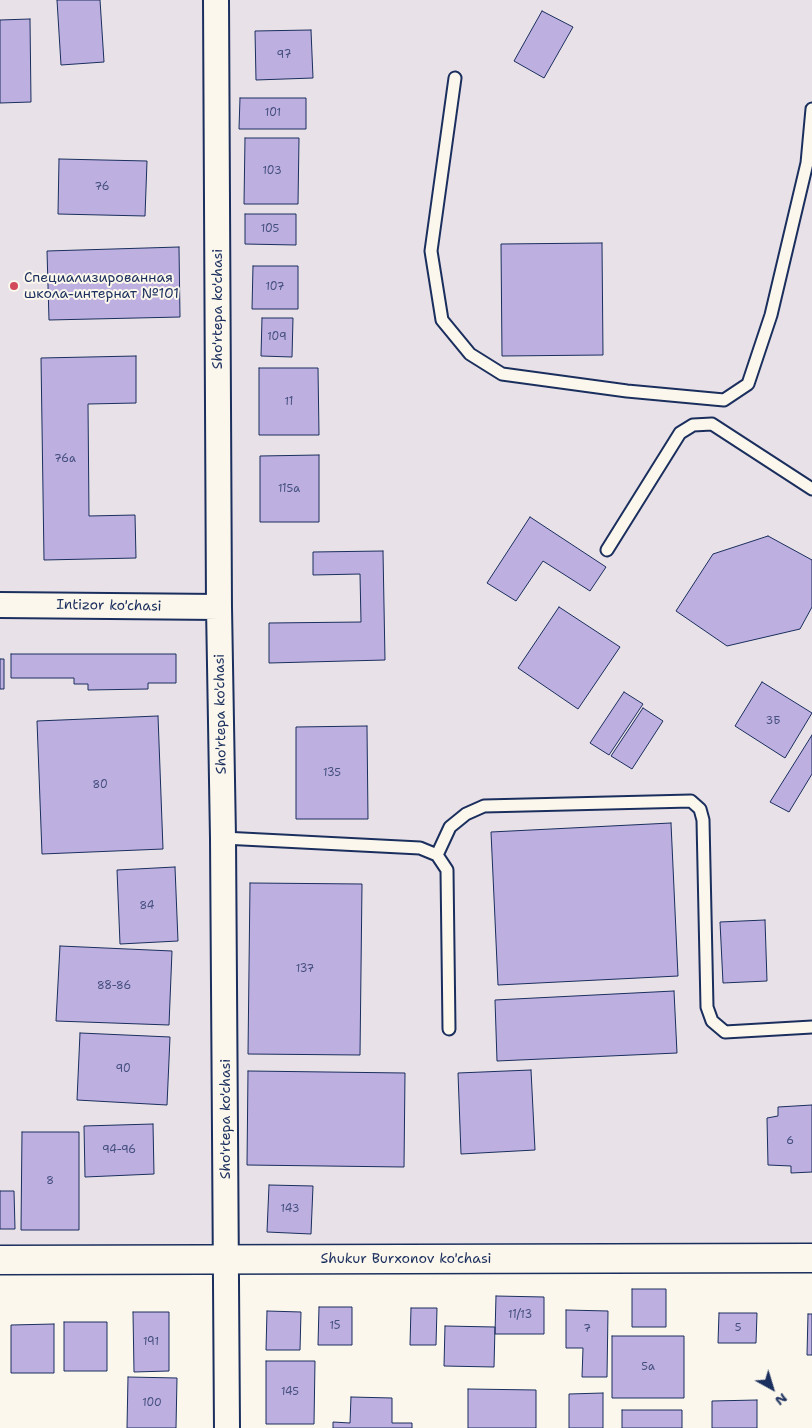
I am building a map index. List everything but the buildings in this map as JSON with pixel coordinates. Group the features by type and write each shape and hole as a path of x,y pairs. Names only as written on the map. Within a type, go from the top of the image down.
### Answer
{"street":[{"name":"Sho'rtepa ko'chasi","path":"216,0 219,607 223,838 227,1428"},
{"name":"Intizor ko'chasi","path":"0,605 219,607"},
{"name":"Shukur Burxonov ko'chasi","path":"0,1260 812,1258"}],"lane":[{"path":"456,78 431,251 442,320 470,354 502,374 627,391 724,400 748,384 771,315 807,163 812,109"},
{"path":"607,550 680,433 694,425 712,424 812,489"},
{"path":"437,855 450,827 466,814 484,806 691,801 700,808 703,820 707,1007 712,1021 725,1032 812,1027"},
{"path":"223,838 420,848 437,855 447,870 449,1029"}],"shaded area":[{"path":"0,0 812,0 812,1258 0,1260"}],"place":[{"name":"Специализированная школа-интернат №101","path":"14,286"}]}
